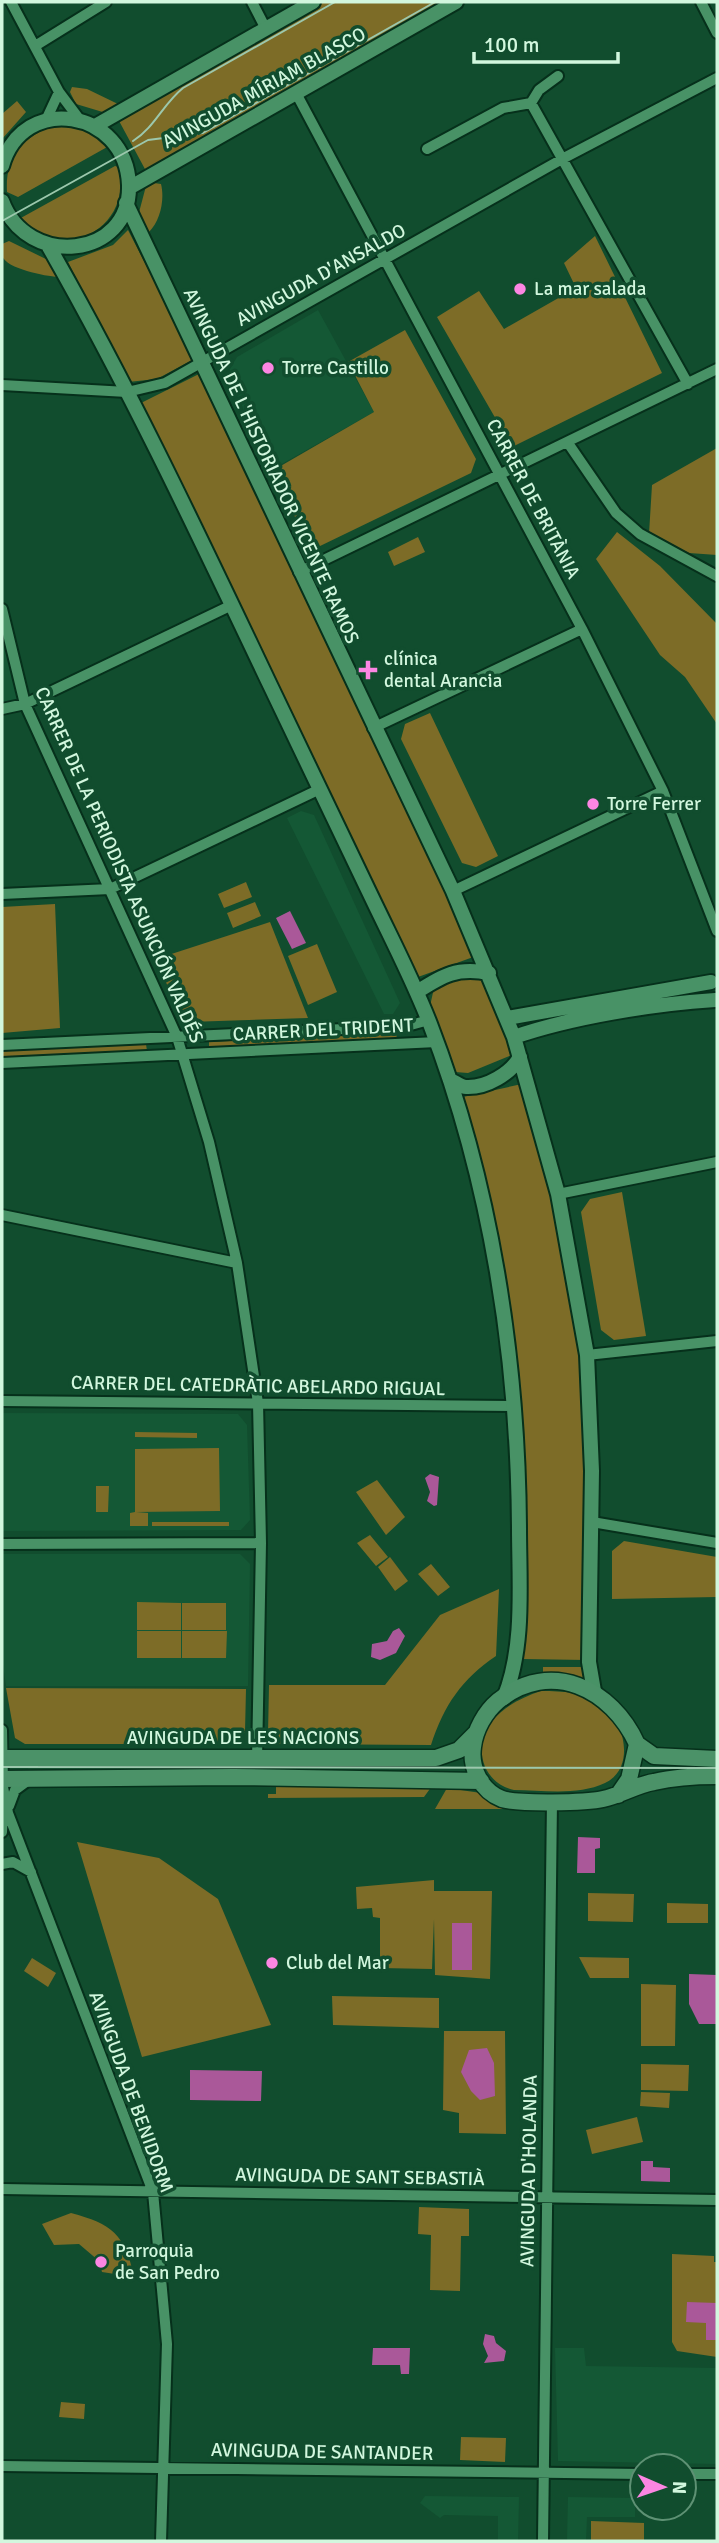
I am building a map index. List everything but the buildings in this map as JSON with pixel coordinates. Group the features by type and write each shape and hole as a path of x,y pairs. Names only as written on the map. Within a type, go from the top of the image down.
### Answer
{"main road":[{"path":"717,1759 654,1756 637,1744 627,1725 594,1691 568,1682 548,1681 523,1687 504,1698 487,1714 476,1733 472,1762 481,1781 503,1799 594,1801 651,1782 717,1776"},
{"name":"AVINGUDA DE LES NACIONS","path":"2,1758 436,1758 459,1750 476,1733"},
{"path":"618,1795 629,1779 637,1744"},
{"name":"AVINGUDA DE LES NACIONS","path":"3,1782 33,1778 481,1781"}],"street":[{"path":"11,2 59,92 79,120"},
{"path":"35,46 106,2"},
{"path":"251,2 266,29"},
{"path":"95,125 313,2"},
{"name":"AVINGUDA MÍRIAM BLASCO","path":"129,188 456,2"},
{"path":"701,2 717,33"},
{"path":"428,149 503,108 531,103 539,90 558,76"},
{"name":"AVINGUDA D'ANSALDO","path":"2,385 127,393 165,383 564,158 717,78"},
{"path":"46,120 59,92"},
{"name":"CARRER DE BRITÀNIA","path":"296,93 582,629 663,791 717,931"},
{"path":"531,103 688,384"},
{"path":"2,166 13,142 24,132 46,120 79,120 95,125 110,137 122,153 129,188 126,203 118,219 104,235 86,245 49,247 29,238 18,229 2,201"},
{"name":"AVINGUDA DE L'HISTORIADOR VICENTE RAMOS","path":"126,203 373,728 453,891 514,1037 558,1194 587,1355 592,1522 589,1662 594,1691"},
{"path":"2,232 18,229"},
{"path":"49,247 127,393 232,605 417,992 450,1080 491,1239 508,1336 514,1406 519,1584 515,1659 512,1678 504,1698"},
{"path":"299,572 500,472 568,443 717,369"},
{"path":"568,443 616,513 640,534 717,576"},
{"path":"2,709 24,704 232,605"},
{"name":"CARRER DE LA PERIODISTA ASUNCIÓN VALDÉS","path":"2,609 24,704 177,1037 209,1142 237,1263 258,1403 261,1543 257,1760"},
{"path":"373,728 582,629"},
{"path":"2,894 110,889 320,789"},
{"path":"453,891 663,791"},
{"path":"514,1037 540,1028 683,1002 716,1002 711,982 717,968"},
{"path":"417,992 439,978 467,969 489,973"},
{"path":"507,1018 711,982"},
{"name":"CARRER DEL TRIDENT","path":"2,1045 407,1026 429,1020"},
{"name":"CARRER DEL TRIDENT","path":"2,1063 437,1042"},
{"path":"450,1080 466,1087 493,1080 514,1069 520,1057"},
{"path":"558,1194 717,1162"},
{"path":"2,1215 237,1263"},
{"path":"587,1355 717,1341"},
{"name":"CARRER DEL CATEDRÀTIC ABELARDO RIGUAL","path":"2,1401 514,1406"},
{"path":"592,1522 717,1543"},
{"path":"2,1544 261,1543"},
{"path":"2,1730 2,1832"},
{"path":"8,1813 15,1790 33,1778"},
{"name":"AVINGUDA DE BENIDORM","path":"3,1782 8,1813 153,2192 167,2344 161,2541"},
{"name":"AVINGUDA D'HOLANDA","path":"543,2541 545,2197 552,1801"},
{"path":"2,1864 13,1863 31,1872"},
{"name":"AVINGUDA DE SANT SEBASTIÀ","path":"2,2189 717,2200"},
{"name":"AVINGUDA DE SANTANDER","path":"5,2468 628,2473"},
{"path":"698,2474 717,2474"}],"shaded area":[{"path":"323,2 443,2 146,171 118,119"},
{"path":"72,87 87,89 118,104 106,113 76,104 70,92"},
{"path":"17,101 26,112 2,139 2,114"},
{"path":"54,125 85,128 109,146 18,197 7,192 9,169 18,150 33,136"},
{"path":"115,166 119,167 120,189 115,208 105,223 90,233 73,239 55,239 36,233 19,219"},
{"path":"161,184 162,203 159,216 149,232 142,229 137,220 146,186"},
{"path":"128,230 194,359 157,379 128,382 68,262 113,245"},
{"path":"595,236 662,373 512,447 437,317 479,291 504,329 576,288 564,263"},
{"path":"9,241 50,261 58,277 27,271 5,261 1,254 2,244"},
{"path":"318,310 374,412 271,470 230,380 230,369 237,357"},
{"path":"405,330 476,459 471,473 318,547 309,545 272,471 374,412 348,362"},
{"path":"201,373 476,956 418,977 141,403"},
{"path":"717,448 717,555 689,553 649,534 652,485"},
{"path":"617,532 660,566 717,624 717,724 685,677 660,655 596,559"},
{"path":"418,537 425,552 394,566 388,552"},
{"path":"2,609 25,704 2,709"},
{"path":"430,713 498,856 476,867 462,863 401,739 405,724"},
{"path":"301,811 314,815 400,1003 393,1014 384,1014 287,818"},
{"path":"246,882 252,897 224,908 218,894"},
{"path":"255,902 261,916 233,928 227,913"},
{"path":"55,904 60,1028 2,1033 2,907"},
{"path":"290,911 306,943 292,949 276,918"},
{"path":"270,922 308,1018 189,1022 180,1015 156,959"},
{"path":"317,944 337,992 308,1005 288,956"},
{"path":"473,975 487,981 514,1054 468,1073 455,1072 430,1006 434,988"},
{"path":"396,1033 397,1039 209,1048 209,1042"},
{"path":"146,1044 147,1051 2,1057 2,1051"},
{"path":"522,1084 556,1222 580,1361 587,1473 586,1660 523,1659 524,1534 496,1234 463,1097"},
{"path":"622,1192 646,1336 614,1340 601,1330 581,1212 590,1199"},
{"path":"2,1413 238,1414 247,1425 250,1520 241,1530 2,1531"},
{"path":"135,1432 197,1433 197,1438 135,1437"},
{"path":"219,1448 220,1511 136,1512 148,1513 148,1526 130,1526 130,1513 135,1512 135,1449"},
{"path":"430,1474 439,1477 437,1505 434,1506 427,1501 430,1492 425,1478"},
{"path":"377,1480 405,1517 386,1535 356,1492"},
{"path":"96,1486 109,1486 108,1512 96,1512"},
{"path":"152,1522 229,1522 229,1526 152,1526"},
{"path":"370,1535 388,1557 376,1566 357,1543"},
{"path":"624,1541 717,1557 717,1597 612,1599 612,1551"},
{"path":"2,1554 240,1554 250,1564 248,1686 6,1686 2,1658"},
{"path":"390,1557 408,1581 395,1591 378,1567"},
{"path":"431,1564 450,1587 438,1596 418,1574"},
{"path":"499,1589 496,1656 473,1674 456,1694 442,1717 431,1745 278,1744 268,1734 269,1685 385,1685 440,1615"},
{"path":"137,1602 181,1603 181,1630 137,1630"},
{"path":"182,1603 226,1603 226,1630 182,1630"},
{"path":"399,1628 405,1636 396,1653 380,1660 371,1657 372,1644 387,1641 393,1631"},
{"path":"137,1631 181,1631 181,1658 137,1658"},
{"path":"182,1631 227,1631 226,1658 182,1658"},
{"path":"543,1667 586,1667 585,1679 543,1676"},
{"path":"6,1688 246,1689 245,1732 234,1744 25,1744 15,1738"},
{"path":"541,1691 581,1695 596,1701 611,1714 622,1734 624,1757 621,1767 605,1783 583,1790 514,1790 503,1786 487,1771 483,1761 483,1740 493,1720 509,1706"},
{"path":"276,1784 432,1786 424,1797 268,1798 268,1794 276,1794"},
{"path":"447,1788 481,1793 503,1809 435,1809"},
{"path":"578,1837 600,1838 600,1848 595,1849 595,1873 577,1873"},
{"path":"77,1842 159,1858 218,1899 271,2025 142,2057"},
{"path":"434,1880 434,1891 492,1891 490,1979 435,1975 434,1919 432,1969 380,1968 380,1918 373,1917 372,1908 357,1909 356,1887"},
{"path":"588,1893 634,1894 633,1922 588,1921"},
{"path":"667,1903 708,1904 708,1923 667,1923"},
{"path":"452,1923 472,1923 472,1970 452,1970"},
{"path":"579,1957 629,1958 629,1978 590,1978"},
{"path":"32,1958 56,1973 48,1987 24,1971"},
{"path":"689,1974 717,1975 717,2024 699,2024 689,2004"},
{"path":"641,1984 676,1985 675,2046 641,2046"},
{"path":"332,1996 439,1998 439,2028 333,2025"},
{"path":"444,2031 505,2031 506,2134 459,2133 459,2113 443,2110"},
{"path":"487,2048 494,2063 495,2096 480,2100 471,2091 461,2072 469,2050"},
{"path":"641,2064 689,2065 688,2091 641,2090"},
{"path":"190,2070 262,2071 261,2101 190,2100"},
{"path":"641,2092 670,2093 669,2108 640,2106"},
{"path":"637,2117 643,2142 592,2154 586,2130"},
{"path":"641,2161 653,2161 653,2167 670,2168 670,2182 641,2181"},
{"path":"419,2207 469,2209 469,2236 461,2236 460,2291 430,2290 431,2235 418,2234"},
{"path":"71,2213 97,2222 114,2233 126,2250 134,2277 102,2272 99,2261 79,2244 54,2245 42,2224"},
{"path":"672,2254 714,2256 714,2262 717,2262 717,2357 677,2351 672,2342"},
{"path":"687,2302 717,2303 717,2340 706,2340 706,2323 686,2322"},
{"path":"485,2334 494,2336 496,2343 506,2351 504,2361 484,2363 488,2356 483,2344"},
{"path":"373,2348 410,2348 409,2374 401,2374 400,2365 372,2365"},
{"path":"555,2348 584,2348 586,2366 717,2368 717,2464 698,2464 698,2452 628,2452 628,2462 558,2461"},
{"path":"61,2402 85,2404 84,2419 59,2417"},
{"path":"461,2437 506,2438 505,2462 460,2460"},
{"path":"425,2496 519,2497 518,2541 498,2541 498,2516 444,2515 440,2518 420,2503"},
{"path":"568,2497 628,2498 628,2517 587,2517 586,2541 567,2541"},
{"path":"591,2521 644,2523 644,2541 591,2541"}],"tram line":[{"path":"133,141 183,88 335,2"},
{"path":"2,221 148,140 203,133 435,2"},
{"path":"2,1767 717,1768"}],"place":[{"name":"La mar salada","path":"520,289"},
{"name":"Torre Castillo","path":"268,368"},
{"name":"clínica dental Arancia","path":"368,670"},
{"name":"Torre Ferrer","path":"593,804"},
{"name":"Club del Mar","path":"272,1963"},
{"name":"Parroquia de San Pedro","path":"101,2262"}]}
